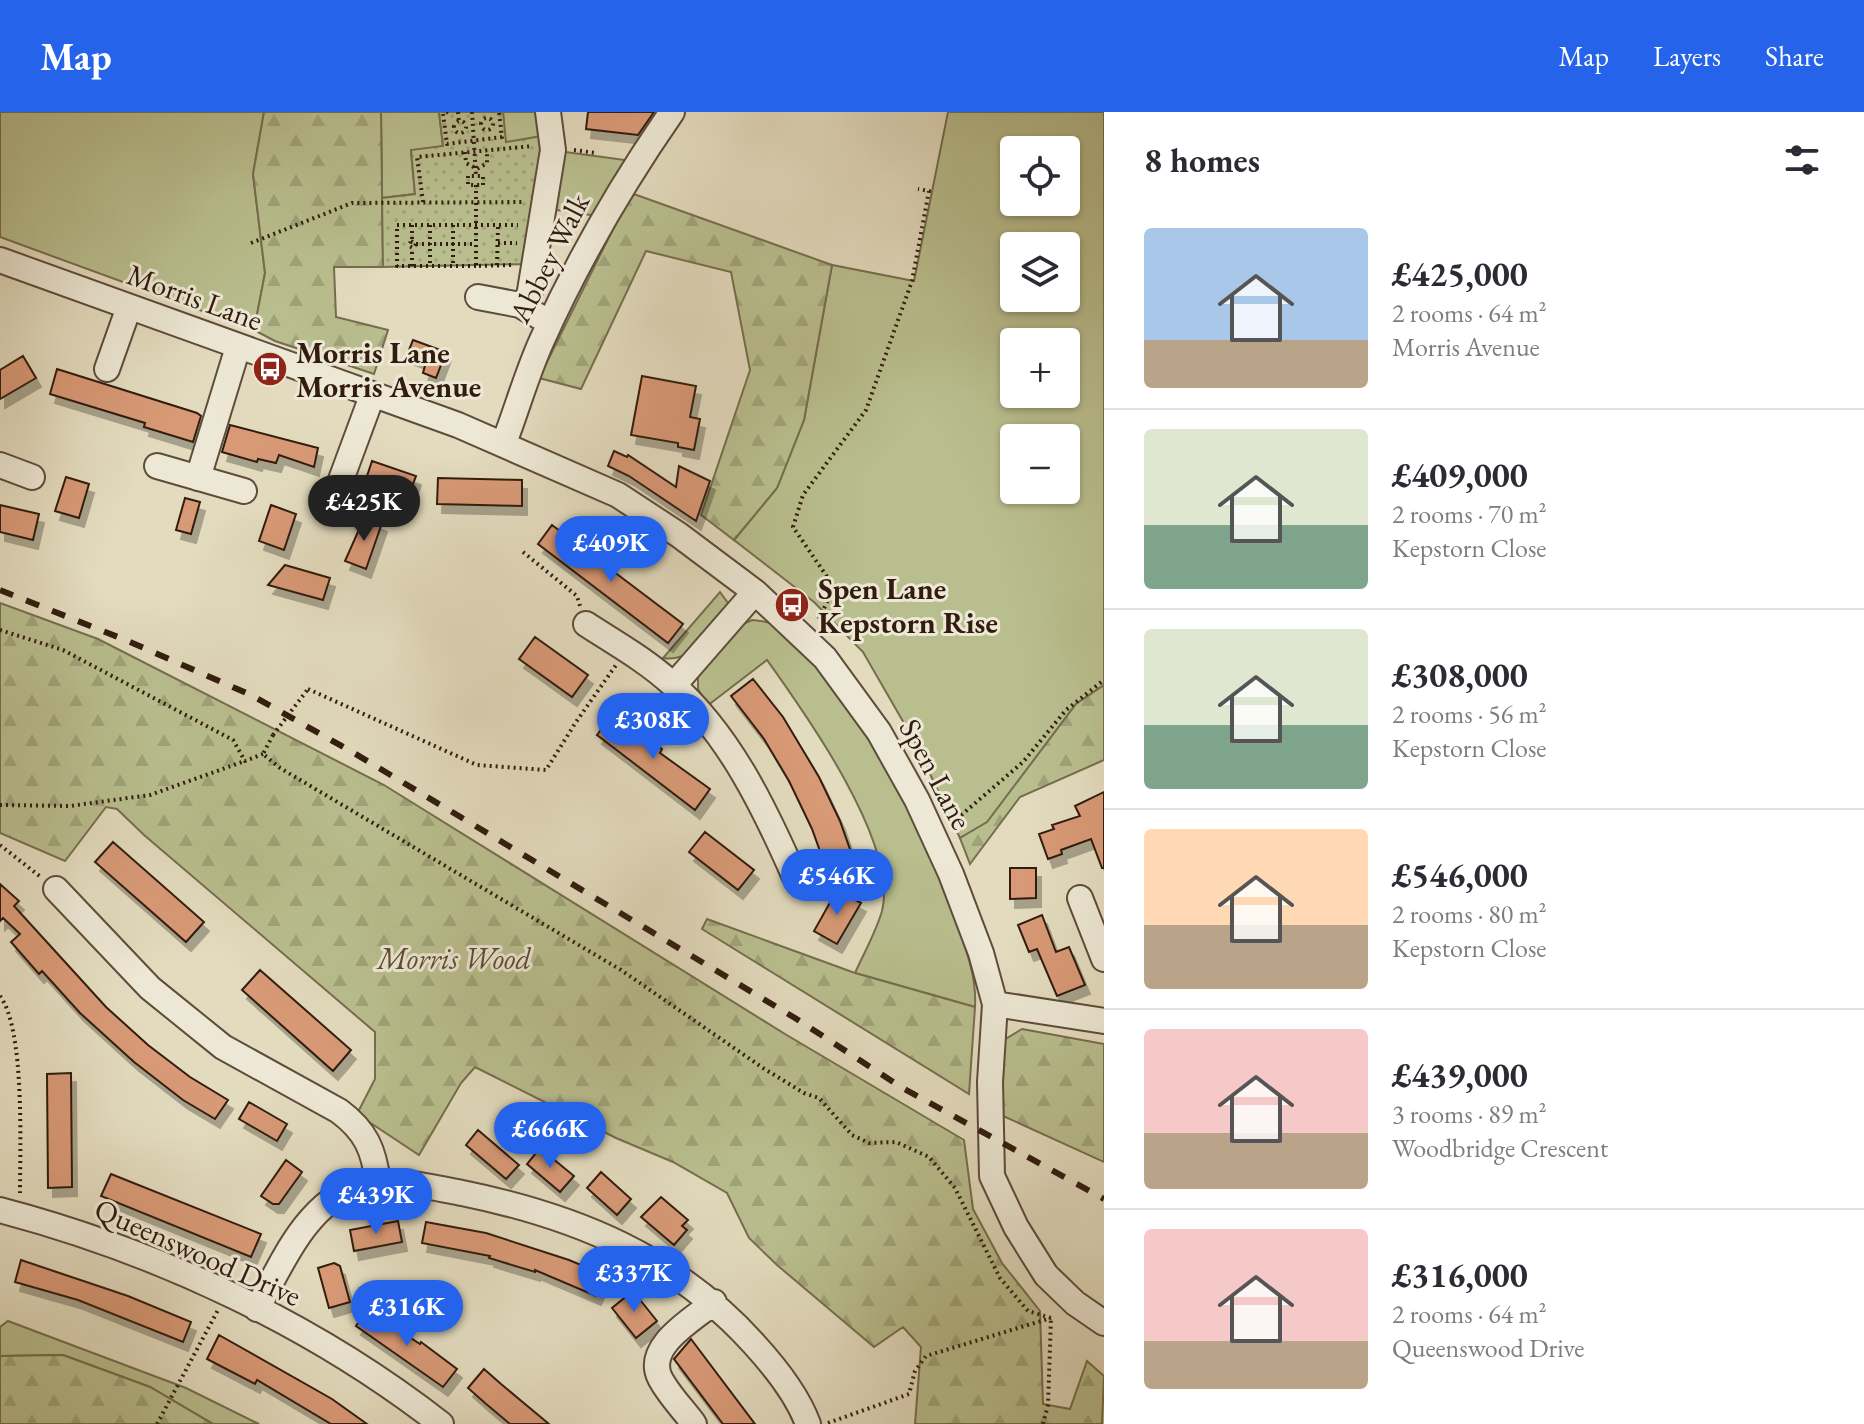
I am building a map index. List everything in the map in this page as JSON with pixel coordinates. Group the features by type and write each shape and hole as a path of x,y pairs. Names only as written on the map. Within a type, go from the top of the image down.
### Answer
{"street":[{"path":"527,309 552,144 548,112"},
{"name":"Abbey Walk","path":"504,443 550,323 608,210 672,112"},
{"name":"Morris Lane","path":"0,260 458,425"},
{"path":"478,297 520,305 550,323"},
{"path":"107,369 129,307"},
{"path":"198,478 238,347"},
{"path":"329,512 372,396"},
{"name":"Spen Lane","path":"458,425 618,495 679,535 755,592 825,658 879,732 917,800 951,874 981,953 995,1004 990,1082 992,1176 1016,1227 1046,1275 1075,1303 1104,1323"},
{"path":"0,465 32,477"},
{"path":"157,466 244,491"},
{"path":"674,685 755,592"},
{"path":"586,624 674,685 716,732 737,764 794,875"},
{"path":"56,889 150,988 223,1047 339,1111 356,1124 374,1155 378,1183"},
{"path":"1076,892 1104,959"},
{"path":"995,1004 1104,1021"},
{"path":"257,1309 288,1251 319,1212 358,1186 378,1183 445,1189 501,1201 556,1218 643,1254 714,1302 773,1365 808,1424"},
{"name":"Queenswood Drive","path":"10,1213 150,1259 257,1309 373,1376 441,1424"},
{"path":"694,1424 660,1379 657,1359 667,1342 714,1302"}],"path":[{"path":"448,112 443,113 447,144 502,137 499,112"},
{"path":"458,112 459,122"},
{"path":"472,112 477,169 476,176 468,176 468,185 476,185 476,266"},
{"path":"486,112 487,119"},
{"path":"492,118 493,129 483,130 482,120 487,119 492,118"},
{"path":"464,121 465,132 455,133 454,127 454,123 464,121"},
{"path":"493,124 501,123"},
{"path":"465,127 482,124"},
{"path":"445,128 454,127"},
{"path":"488,129 489,139"},
{"path":"460,133 461,142"},
{"path":"423,202 417,157 552,144"},
{"path":"477,169 487,163 487,150"},
{"path":"465,152 466,163 477,169"},
{"path":"819,619 834,587 793,527 803,495 866,410 912,281 929,191 918,189"},
{"path":"251,243 352,203 528,202"},
{"path":"518,265 397,266 397,225 521,225 519,254"},
{"path":"412,225 412,266"},
{"path":"430,225 430,266"},
{"path":"453,225 453,266"},
{"path":"497,265 498,225"},
{"path":"498,243 520,244"},
{"path":"397,244 476,244"},
{"path":"523,552 577,596 586,624"},
{"path":"0,630 63,650 190,717 233,740 245,761"},
{"path":"0,805 70,806 150,795 245,761 263,754 273,735 308,689 477,765 546,770 626,650"},
{"path":"952,823 1023,762 1066,710 1104,680"},
{"path":"263,754 280,768 621,970 763,1068 804,1093 819,1098 852,1135 869,1143 896,1142 929,1157 955,1188 1000,1278 1028,1311 1051,1318"},
{"path":"0,845 56,889"},
{"path":"0,996 8,1007 18,1071 10,1213"},
{"path":"157,1424 226,1294"},
{"path":"826,1424 909,1394 915,1371 926,1356 1051,1318"},
{"path":"1043,1424 1048,1405 1051,1318"}],"green space":[{"path":"0,112 264,112 253,174 265,273 254,330 0,237"},
{"path":"264,112 381,112 383,267 334,267 336,317 388,330 374,374 275,341 254,330 265,273 253,174"},
{"path":"381,112 439,112 443,146 411,151 415,194 382,198"},
{"path":"439,112 503,112 506,142 542,136 543,150 527,264 383,267 382,198 415,194 411,150 443,146"},
{"path":"503,112 540,112 542,136 505,143"},
{"path":"948,112 1104,112 1104,685 1076,704 987,823 960,838 916,744 863,652 814,602 734,540 777,488 804,420 832,265 914,281"},
{"path":"558,151 625,160 597,216 549,209"},
{"path":"631,193 832,265 804,420 777,488 734,540 701,515 750,370 731,272 646,251 581,389 539,378"},
{"path":"720,592 728,603 727,611 707,636 683,656 663,658"},
{"name":"Morris Wood","path":"0,603 98,639 384,785 785,1034 964,1140 973,1209 1002,1263 1040,1311 1043,1404 1070,1409 1087,1361 1104,1376 1102,1424 915,1424 921,1347 903,1327 874,1347 749,1238 727,1193 673,1162 616,1138 475,1067 461,1083 419,1155 357,1114 375,1079 375,1032 117,809 106,807 65,861 0,833"},
{"path":"752,620 778,627 824,675 871,739 891,773 926,845 955,918 972,973 975,1007 855,973 882,911 883,883 877,851 845,780 767,660 707,706 698,689 698,675 738,626"},
{"path":"1104,685 1104,760 1020,797 970,864 960,838 987,822 1076,704"},
{"path":"707,919 855,973 975,1007 969,1094 702,929"},
{"path":"1022,1029 1104,1044 1104,1162 1001,1115 1004,1040"},
{"path":"8,1321 186,1388 259,1424 213,1424 150,1387 63,1355 0,1356 0,1327"},
{"path":"63,1355 150,1387 213,1424 0,1424 0,1356"}],"building":[{"path":"588,112 654,112 638,135 586,129"},
{"path":"413,340 446,352 436,378 423,373 426,362 407,355"},
{"path":"23,356 36,378 0,399 0,370"},
{"path":"57,369 197,413 201,416 193,442 144,427 145,423 50,394"},
{"path":"642,376 696,386 690,417 700,419 694,450 678,447 678,443 631,435"},
{"path":"230,425 318,448 314,467 279,455 276,463 258,459 257,462 222,452"},
{"path":"614,451 628,455 676,487 679,466 710,481 696,521 629,476 608,466"},
{"path":"372,461 416,476 410,492 400,488 398,496 364,485"},
{"path":"66,477 89,484 79,518 55,511"},
{"path":"438,478 522,480 522,506 437,504"},
{"path":"185,498 200,502 191,534 176,530"},
{"path":"0,505 39,514 33,540 0,532"},
{"path":"271,505 296,514 284,550 259,541"},
{"path":"365,516 382,523 366,569 345,561"},
{"path":"552,525 683,624 668,643 538,544"},
{"path":"285,565 330,578 323,600 268,585"},
{"path":"535,637 588,675 572,697 519,659"},
{"path":"753,679 783,717 819,777 840,821 857,869 830,879 812,829 789,781 764,739 731,696"},
{"path":"613,714 710,789 695,810 597,735"},
{"path":"1104,792 1104,868 1091,839 1061,850 1062,854 1048,859 1039,834 1054,829 1052,825 1080,816 1075,806"},
{"path":"705,832 754,870 738,890 689,852"},
{"path":"113,842 204,922 186,942 95,862"},
{"path":"1010,868 1036,868 1036,898 1010,899"},
{"path":"0,884 19,901 14,906 106,1007 148,1045 190,1077 228,1100 215,1119 183,1100 134,1062 80,1013 42,971 39,974 11,942 20,934 3,918 0,921"},
{"path":"837,890 861,903 837,944 814,931"},
{"path":"1042,915 1056,952 1069,947 1085,985 1057,996 1037,949 1029,952 1018,925"},
{"path":"260,970 351,1050 333,1071 242,990"},
{"path":"71,1073 72,1187 48,1188 47,1074"},
{"path":"249,1102 287,1124 277,1141 239,1119"},
{"path":"478,1130 519,1165 506,1179 466,1145"},
{"path":"540,1148 574,1176 560,1192 527,1164"},
{"path":"286,1160 302,1172 279,1204 273,1204 261,1196"},
{"path":"601,1172 631,1199 617,1215 587,1188"},
{"path":"111,1174 261,1234 251,1257 101,1196"},
{"path":"661,1197 688,1220 682,1226 687,1230 674,1245 641,1217"},
{"path":"398,1221 402,1242 354,1251 350,1230"},
{"path":"426,1222 486,1233 605,1275 596,1296 535,1270 490,1256 422,1243"},
{"path":"21,1260 128,1296 191,1322 183,1342 78,1300 15,1282"},
{"path":"334,1263 340,1266 350,1302 329,1308 318,1268"},
{"path":"633,1291 657,1321 636,1338 612,1308"},
{"path":"367,1309 421,1342 457,1369 443,1387 356,1326"},
{"path":"219,1335 332,1399 367,1424 331,1424 257,1380 255,1384 207,1359"},
{"path":"691,1339 755,1424 723,1424 674,1359"},
{"path":"484,1369 549,1424 510,1424 485,1403 468,1388"}],"railway":[{"path":"0,590 251,695 354,753 795,1018 901,1087 1104,1199"}],"place":[{"name":"Morris Lane Morris Avenue","path":"270,369"},
{"name":"Spen Lane Kepstorn Rise","path":"792,605"}]}
